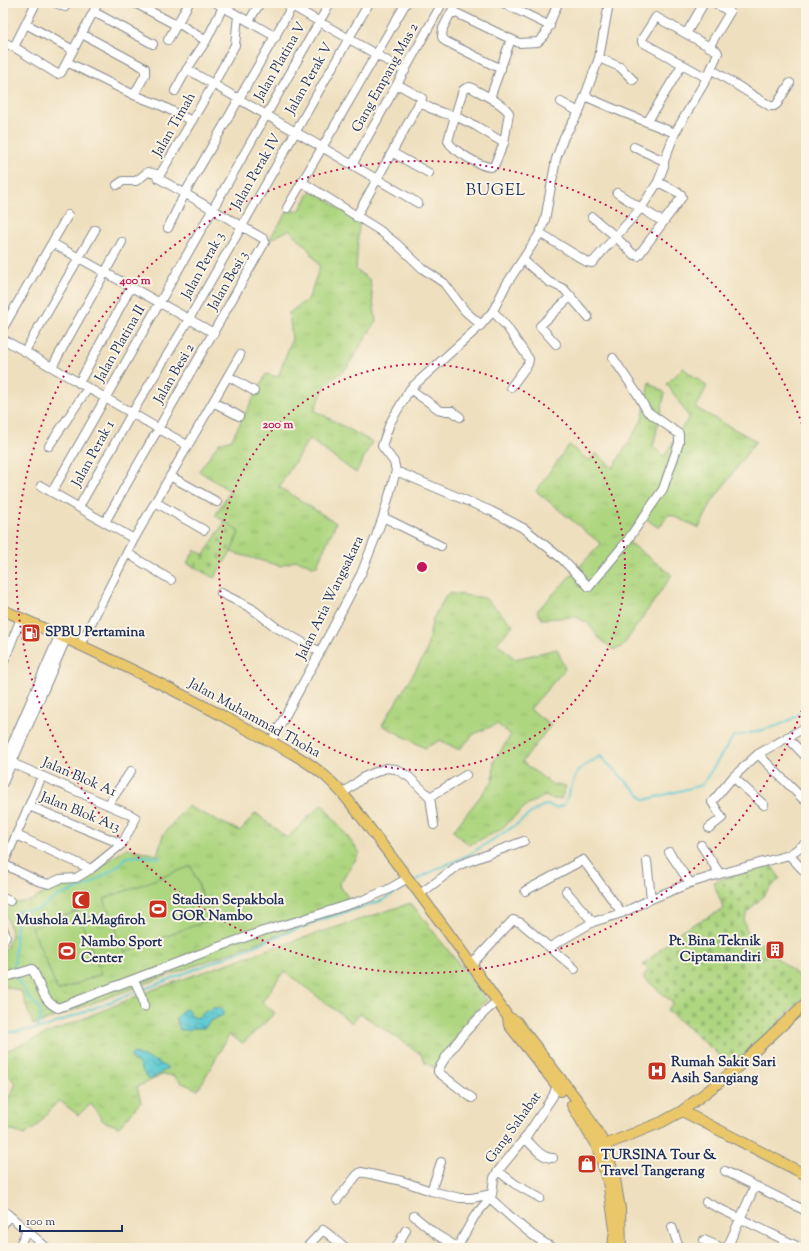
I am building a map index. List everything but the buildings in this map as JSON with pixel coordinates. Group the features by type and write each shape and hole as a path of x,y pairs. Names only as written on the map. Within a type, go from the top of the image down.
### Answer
{"main road":[{"name":"Jalan Muhammad Thoha","path":"3,610 80,645 198,702 298,757 324,775 342,794 409,879 472,964 508,1017 516,1022 605,1145 611,1180 615,1229 613,1248"},
{"path":"605,1145 662,1122 682,1111 731,1073 806,1003"},
{"name":"Jalan Muhammad Thoha","path":"508,1017 509,1025 557,1085 579,1108 611,1180 620,1209 621,1248"},
{"path":"682,1111 806,1175"}],"street":[{"path":"14,47 36,3"},
{"path":"56,3 66,5"},
{"path":"3,42 14,47 57,74 61,73 98,3"},
{"path":"135,3 177,24 208,37"},
{"path":"168,40 189,3"},
{"path":"249,21 260,3"},
{"name":"Jalan Platina V","path":"213,209 330,3"},
{"name":"Jalan Perak V","path":"295,132 368,3"},
{"path":"287,208 406,3"},
{"name":"Gang Empang Mas 2","path":"352,165 441,3"},
{"path":"456,3 443,28 443,40 501,69"},
{"path":"503,3 550,26"},
{"path":"452,11 519,43 538,42 545,35 550,26 558,3"},
{"path":"609,3 599,58 585,96 564,137 556,159 545,220 540,233 506,286 493,311 481,325 410,389 390,423 382,446 394,462 396,471 491,510 525,529 562,559 589,587 627,540 663,489 679,443 680,434 647,411 613,358"},
{"path":"686,34 704,3"},
{"path":"709,47 730,12 715,3"},
{"path":"175,91 187,69 208,37 221,4 238,16 276,37"},
{"path":"168,228 185,193 293,5 319,22 405,71"},
{"path":"94,12 153,44"},
{"name":"Jalan Timah","path":"159,176 235,45 238,16"},
{"path":"540,233 591,263 641,208 658,182 664,166 664,161 675,133 707,78 718,53 717,51 656,17 642,39 642,42 707,78"},
{"path":"26,24 74,50"},
{"path":"82,34 145,68 145,75 134,95"},
{"path":"490,98 511,39"},
{"path":"599,58 620,67 633,80"},
{"path":"67,62 134,95 164,106 192,121"},
{"path":"648,121 682,65"},
{"path":"187,69 418,203"},
{"path":"711,69 770,106 777,104 790,83"},
{"path":"356,217 378,180 422,98 397,84"},
{"path":"470,87 490,98 506,109 509,113 504,143 494,166 491,167 481,165 450,144 448,138 463,90 470,87"},
{"path":"585,96 622,113 648,121 675,133"},
{"path":"420,102 430,108 447,115 455,116 476,126 504,143"},
{"path":"560,102 578,112"},
{"name":"Jalan Perak IV","path":"242,225 295,132"},
{"path":"634,147 664,161"},
{"path":"392,153 429,173"},
{"path":"117,185 123,181 136,181 148,172 159,176 185,193 242,225"},
{"path":"302,182 397,244 423,269 444,284 481,325"},
{"path":"592,217 615,236 633,254 638,256 682,197 681,194 658,182"},
{"path":"617,193 663,222"},
{"name":"Jalan Platina II","path":"52,492 213,209"},
{"path":"3,328 68,215"},
{"name":"Jalan Besi 3","path":"214,333 266,241 242,225"},
{"name":"Jalan Perak 3","path":"132,413 189,319 242,225"},
{"path":"25,351 94,230"},
{"path":"52,367 122,242"},
{"path":"52,243 214,333"},
{"path":"523,260 549,282 564,289 588,317"},
{"path":"79,383 131,287"},
{"path":"556,344 540,326 571,296"},
{"path":"493,311 517,340 529,359 528,364 511,386"},
{"name":"Jalan Besi 2","path":"105,522 214,333"},
{"path":"3,339 187,445"},
{"path":"80,645 134,539 240,355"},
{"path":"228,376 254,391"},
{"path":"49,446 88,388"},
{"path":"410,389 441,411 452,411 460,417"},
{"path":"213,402 239,416"},
{"name":"Jalan Perak 1","path":"79,508 132,413"},
{"name":"Jalan Aria Wangsakara","path":"271,742 361,574 383,517 396,471"},
{"path":"170,476 217,502"},
{"path":"41,486 134,539"},
{"path":"155,502 204,530"},
{"path":"383,517 441,546"},
{"path":"127,553 171,580"},
{"path":"220,593 251,608 277,628 320,652"},
{"path":"3,664 21,618"},
{"path":"3,765 63,638"},
{"path":"709,828 722,818 712,802 733,777 758,754 806,727"},
{"path":"787,737 806,756"},
{"path":"3,783 12,763 10,748"},
{"path":"758,754 804,800"},
{"name":"Jalan Blok A1","path":"12,763 132,815 136,818 122,844"},
{"path":"342,794 364,777 386,768 396,769 409,777 430,798 434,826"},
{"path":"108,805 131,771"},
{"path":"430,798 466,775"},
{"path":"42,776 3,865 38,881 49,884 60,878 76,878 91,869 122,844"},
{"path":"733,777 764,805"},
{"name":"Jalan Blok A13","path":"29,806 122,844"},
{"path":"16,835 91,869"},
{"path":"419,893 459,865 524,842"},
{"path":"550,946 593,922 622,913 690,883 788,855 806,843"},
{"path":"701,845 720,874"},
{"path":"669,852 690,883"},
{"path":"788,855 806,873"},
{"path":"525,891 583,860 622,913"},
{"path":"647,861 651,899"},
{"path":"7,977 32,969 46,999 51,1005 58,1008 136,982 263,931 364,900 409,879"},
{"path":"566,891 593,922"},
{"path":"472,964 513,920 521,923 550,946 575,969"},
{"path":"3,928 6,934 3,942"},
{"path":"136,982 144,1007"},
{"path":"472,1098 438,1072 438,1070 459,1038 497,1001"},
{"name":"Gang Sahabat","path":"457,1248 474,1217 491,1196 494,1178 498,1171 526,1138 553,1096 557,1085"},
{"path":"526,1138 542,1155 548,1158 553,1158"},
{"path":"431,1191 441,1162"},
{"path":"725,1170 806,1211"},
{"path":"498,1171 514,1184 540,1198"},
{"path":"337,1200 359,1173 402,1181 431,1191 460,1198 491,1196 515,1221 540,1241 553,1248"},
{"path":"727,1248 755,1186"},
{"path":"706,1202 801,1248"},
{"path":"3,1225 6,1212 46,1248"},
{"path":"414,1216 437,1235 457,1248"},
{"path":"672,1227 679,1248"},
{"path":"306,1248 323,1230 346,1248"},
{"path":"396,1248 406,1230"},
{"path":"18,1248 27,1231"},
{"path":"704,1240 722,1248"}],"green space":[{"path":"312,189 359,223 356,270 370,280 376,321 346,369 327,383 314,410 372,442 356,473 309,439 279,487 336,523 316,567 297,560 280,566 231,552 238,532 225,521 215,516 230,491 199,471 219,443 232,439 266,374 278,377 292,339 289,313 309,298 320,266 305,245 289,230 268,241 288,211 299,211"},
{"path":"683,368 707,386 696,408 756,441 712,502 699,528 669,514 659,528 642,516 625,539 672,575 622,647 613,650 597,636 589,624 576,617 542,619 537,611 601,544 536,491 569,445 589,461 596,453 613,468 642,420 649,382 665,393 653,447 664,456 689,417 667,384"},
{"path":"225,521 239,532 231,552 214,578 187,563 195,550 204,555"},
{"path":"448,593 485,598 513,625 497,643 515,659 557,649 565,669 530,709 551,725 522,762 553,785 566,786 561,799 552,799 545,796 528,804 500,830 469,845 453,831 493,780 494,761 511,735 497,724 474,734 459,750 440,740 425,748 382,725 426,653 433,618"},
{"path":"322,804 360,853 339,884 354,907 33,1025 21,991 3,986 3,954 12,935 5,912 14,903 31,901 65,880 80,883 126,848 157,855 163,835 187,806 240,831 256,813 287,838"},
{"path":"770,864 780,878 747,913 744,921 747,931 799,977 806,995 734,1068 667,1010 673,1003 643,977 648,970 643,965 682,930 724,909 713,882"},
{"name":"Stadion Sepakbola GOR Nambo","path":"191,866 211,919 125,952 104,899"},
{"path":"411,903 487,1000 470,1016 435,1068 424,1062 421,1054 360,1013 352,1023 284,971 262,1002 275,1013 243,1043 229,1035 198,1090 182,1083 172,1075 162,1075 137,1087 141,1102 119,1127 103,1121 91,1104 78,1115 59,1100 35,1128 24,1135 3,1127 3,1108 16,1084 3,1068 3,1052 152,990 269,949"},
{"name":"Nambo Sport Center","path":"77,911 101,974 58,991 32,928"}],"water":[{"path":"214,1008 223,1010 223,1015 209,1022 205,1028 180,1030 176,1018 183,1010 187,1009 191,1016 197,1018 206,1011"},
{"path":"134,1053 168,1068 150,1080 137,1062 133,1061 131,1058 131,1055"}],"waterway":[{"path":"414,881 470,854 516,825 542,806 549,805 556,808 564,805 578,770 600,756 645,800 702,785 733,737 782,724 791,720 806,708"},
{"path":"14,972 16,925 13,914 19,911 38,910 58,896 87,886 118,866 126,857 142,856 160,858"},
{"path":"142,990 315,922 381,901 409,885"},
{"path":"15,976 30,999 40,1009 41,1018 37,1029"},
{"path":"3,1033 43,1028 138,991"}],"place":[{"name":"SPBU Pertamina","path":"31,633"},
{"name":"Mushola Al-Magfiroh","path":"81,900"},
{"name":"Stadion Sepakbola GOR Nambo","path":"158,909"},
{"name":"Pt. Bina Teknik Ciptamandiri","path":"775,950"},
{"name":"Nambo Sport Center","path":"67,951"},
{"name":"Rumah Sakit Sari Asih Sangiang","path":"657,1071"},
{"name":"TURSINA Tour & Travel Tangerang","path":"587,1164"}],"district":[{"name":"BUGEL","path":"496,191"}]}
